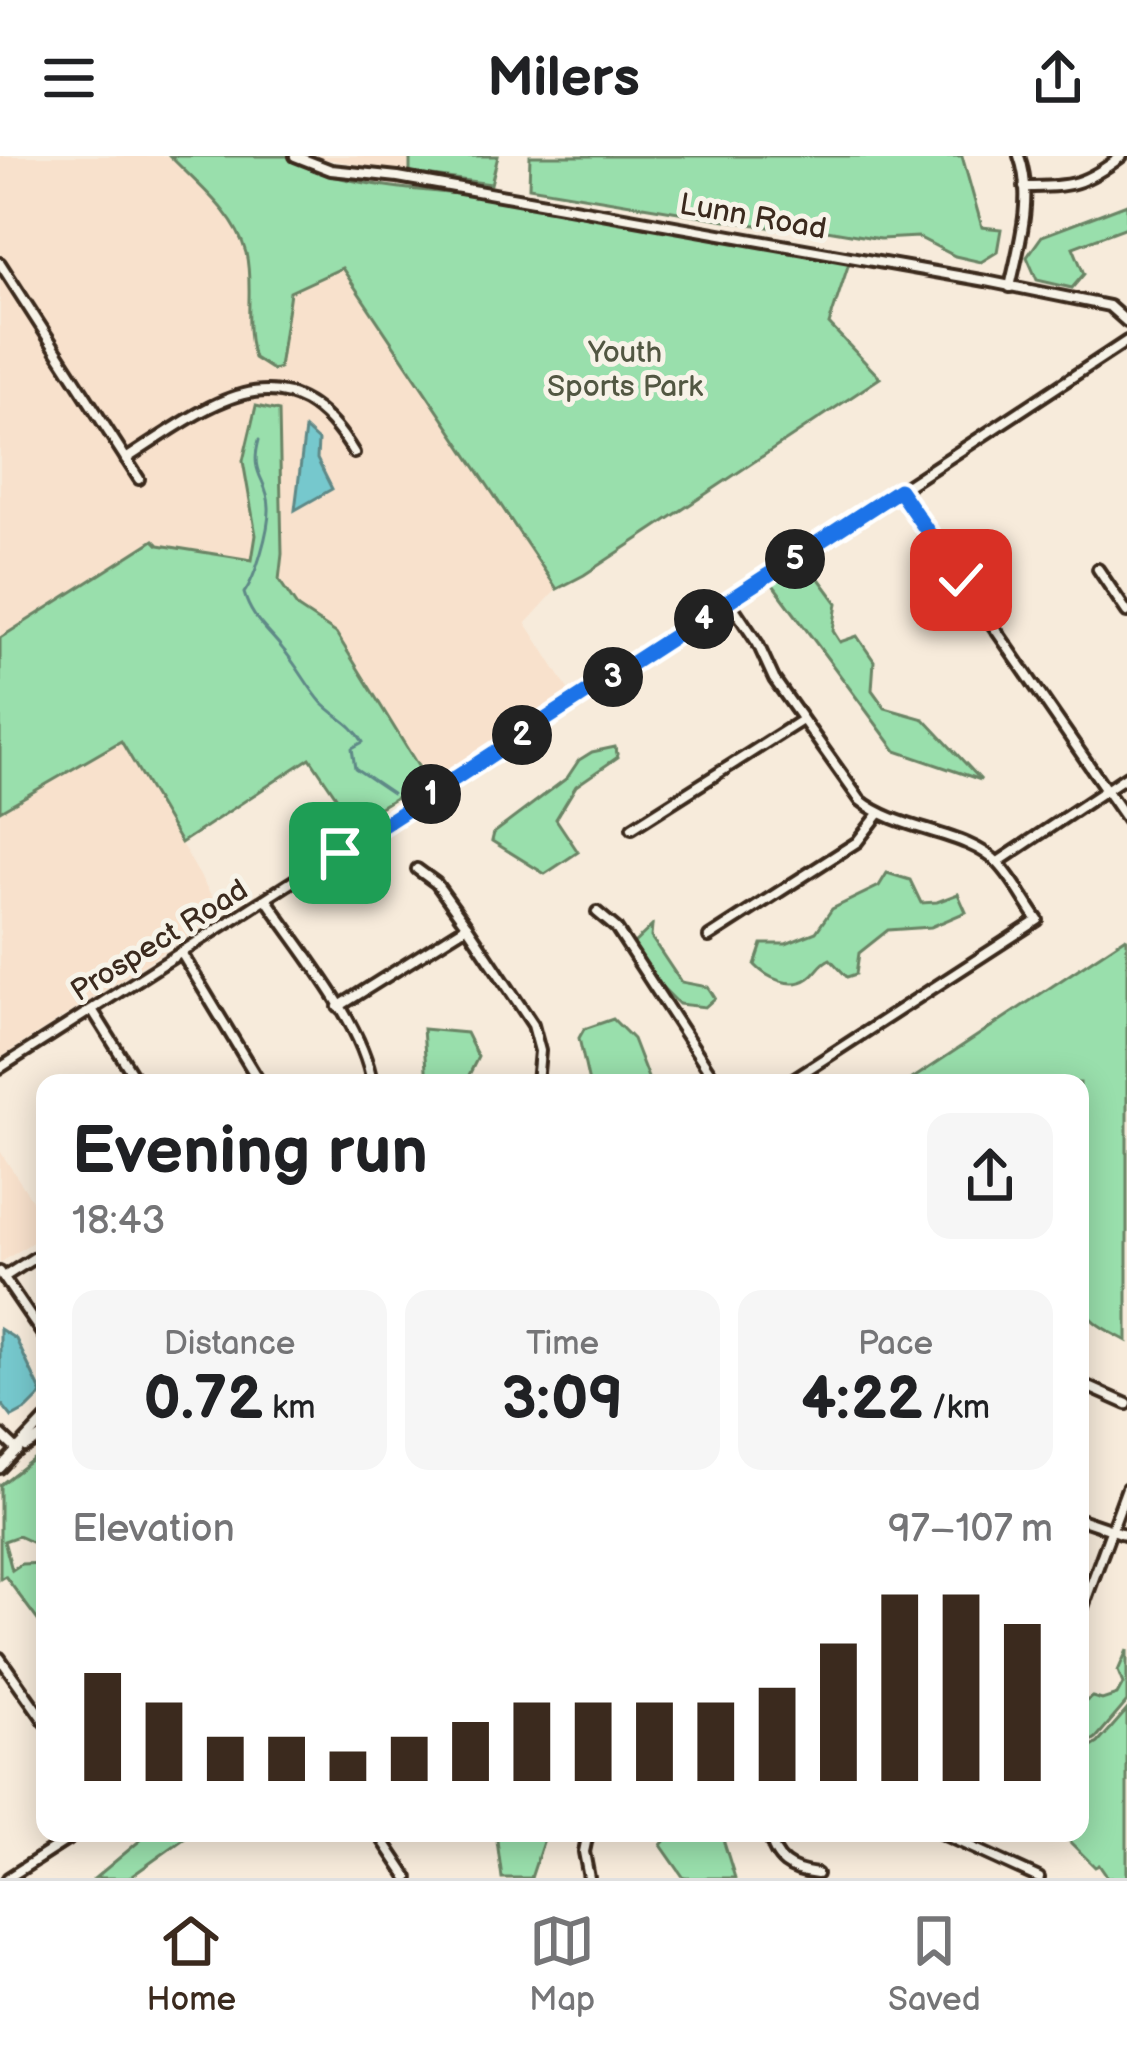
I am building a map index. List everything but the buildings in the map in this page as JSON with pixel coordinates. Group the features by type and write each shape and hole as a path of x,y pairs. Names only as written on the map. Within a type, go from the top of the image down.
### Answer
{"street":[{"name":"Lunn Road","path":"295,156 331,170 398,177 1109,306 1127,322"},
{"path":"1010,287 1022,234 1024,187 1018,156"},
{"path":"1024,187 1072,187 1122,156"},
{"path":"0,263 139,479"},
{"name":"Prospect Road","path":"0,1068 730,602 1127,341"},
{"path":"126,459 217,401 261,391 292,396 314,406 339,429 354,453"},
{"path":"899,490 1127,820"},
{"path":"1098,569 1127,612"},
{"path":"730,602 845,781 878,815 974,848 998,862 1038,920 801,1074"},
{"path":"632,828 802,720"},
{"path":"998,862 1127,776"},
{"path":"709,938 856,842 878,815"},
{"path":"417,869 436,883 533,1025 540,1051 538,1074"},
{"path":"267,900 338,1007 369,1062 371,1074"},
{"path":"597,912 616,928 711,1074"},
{"path":"338,1007 467,926"},
{"path":"182,954 255,1074"},
{"path":"93,1011 132,1074"},
{"path":"36,1256 2,1275 36,1326"},
{"path":"1089,1387 1127,1404"},
{"path":"0,1468 36,1430"},
{"path":"0,1434 18,1450"},
{"path":"18,1450 36,1440"},
{"path":"1089,1592 1127,1488"},
{"path":"1089,1522 1127,1535"},
{"path":"0,1658 36,1709"},
{"path":"8,1878 65,1842"},
{"path":"384,1842 408,1878"},
{"path":"586,1842 590,1878"},
{"path":"773,1842 778,1859 794,1871 817,1874"},
{"path":"960,1842 1039,1878"}],"shaded area":[{"path":"0,156 410,156 410,173 313,157 307,170 290,291 341,268 557,589 526,623 571,694 431,786 336,633 298,608 256,538 253,560 122,741 222,914 0,1058"},
{"path":"0,1151 36,1206 36,1240 0,1263"}],"green space":[{"name":"Youth Sports Park","path":"170,156 288,156 307,167 360,182 547,205 850,260 829,324 880,378 557,589 342,268 290,292 279,368 273,370 254,358 248,266 241,239 214,200"},
{"path":"410,156 498,156 491,184 410,173"},
{"path":"530,156 962,156 982,227 1001,229 997,252 981,262 955,256 918,237 880,239 809,227 774,228 529,187"},
{"path":"1127,204 1127,227 1073,247 1084,274 1072,288 1037,280 1027,257 1042,236"},
{"path":"256,406 279,411 279,580 298,608 336,633 426,779 354,823 310,758 181,843 121,741 0,811 0,638 154,540 159,545 252,560 256,535 243,461"},
{"path":"809,565 837,603 833,631 840,642 857,636 874,661 872,690 885,708 924,719 981,780 896,751 771,582"},
{"path":"615,747 618,757 576,786 556,819 578,852 545,874 492,841 494,833 567,778 579,760"},
{"path":"887,873 910,880 921,903 958,894 966,912 931,927 888,930 859,953 856,974 847,977 830,959 809,978 795,983 773,978 755,965 762,944 786,944 816,932 832,909 879,886"},
{"path":"652,926 651,937 681,982 708,987 715,998 705,1007 679,1004 656,981 633,944"},
{"path":"1127,939 1127,1341 1089,1315 1089,1074 920,1074"},
{"path":"613,1019 633,1039 647,1074 587,1074 579,1038 584,1029"},
{"path":"423,1029 466,1033 478,1057 470,1074 426,1074"},
{"path":"36,1457 36,1544 18,1536 4,1541 12,1570 36,1563 36,1618 5,1576 0,1579 0,1485"},
{"path":"1127,1650 1127,1702 1089,1742 1089,1699 1117,1695 1123,1684 1118,1671"},
{"path":"1127,1710 1127,1878 1108,1878 1070,1842 1089,1842 1089,1748"},
{"path":"138,1842 179,1842 129,1878 95,1878"},
{"path":"497,1842 543,1842 531,1878 502,1878"},
{"path":"724,1842 735,1878 684,1878 661,1845"}],"water":[{"path":"305,429 318,441 317,459 332,489 295,510"},
{"path":"0,1329 16,1339 36,1381 36,1400 12,1417 0,1402"}],"waterway":[{"path":"259,440 256,462 269,516 244,593 247,602 322,703 363,742 352,748 355,768 392,793"}],"route":[{"path":"340,853 899,490 961,580"}]}
